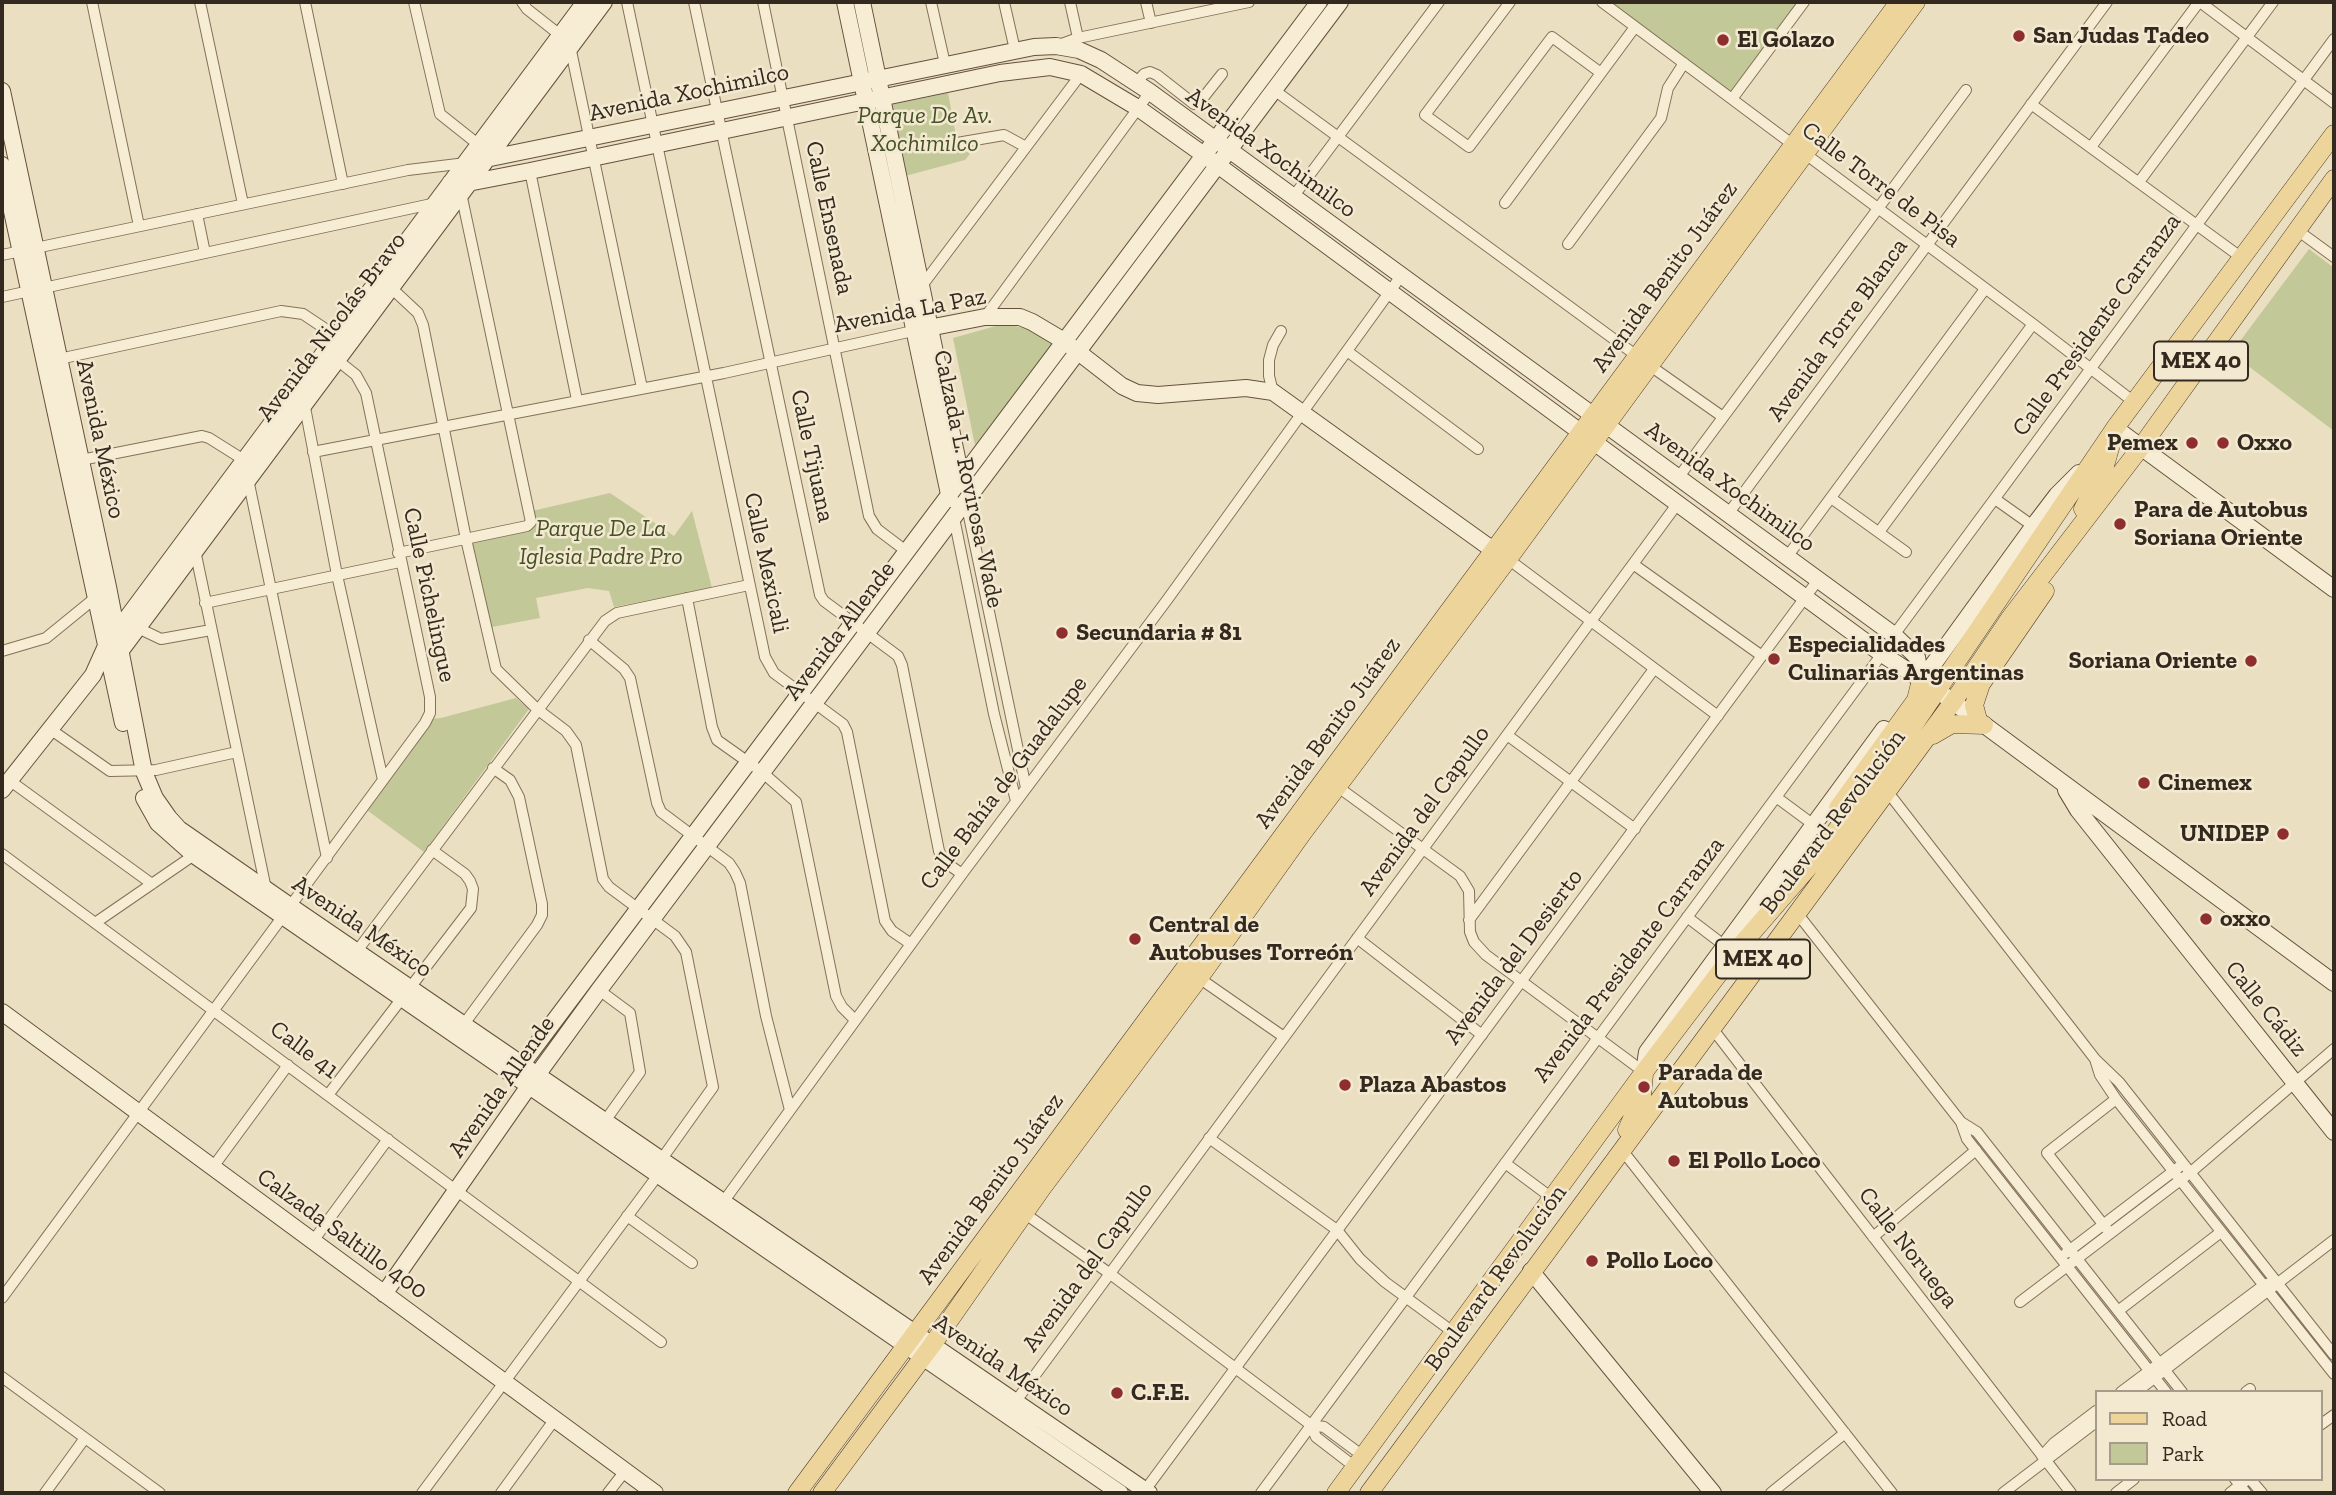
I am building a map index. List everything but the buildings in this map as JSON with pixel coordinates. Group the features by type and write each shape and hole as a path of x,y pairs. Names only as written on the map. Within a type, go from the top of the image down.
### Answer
{"main road":[{"name":"Avenida Benito Juárez","path":"797,1493 1233,903 1387,707 1501,555 1798,149 1899,2"},
{"path":"1874,58 1906,2"},
{"name":"Avenida Benito Juárez","path":"1798,149 1874,58 1916,2"},
{"name":"MEX 40","path":"1338,1492 1644,1072 1736,951 1776,907 1837,829 1937,690 2115,428 2334,134"},
{"path":"2297,230 2290,222 2289,215 2305,187 2317,157"},
{"name":"Boulevard Revolución","path":"1369,1493 1953,702 2010,618 2141,447 2334,179"},
{"path":"1924,740 1952,724 1981,722 1974,705 1981,684 2065,559 2084,508 2108,456 2115,428"},
{"path":"1747,980 1768,936 1788,878 1818,828 1916,700 1922,680"},
{"name":"Avenida Benito Juárez","path":"822,1493 1042,1188 1338,787 1387,707"},
{"path":"1180,974 1199,978 1203,955 1229,919 1233,903"},
{"path":"1622,1150 1625,1133 1642,1096 1644,1072"},
{"path":"1042,1188 1047,1169 1043,1159"},
{"path":"1531,1271 1525,1260 1526,1249 1548,1214 1552,1198"}],"street":[{"path":"92,2 139,226"},
{"path":"200,2 243,204"},
{"path":"305,2 343,184"},
{"path":"414,2 440,114 479,145"},
{"path":"522,2 565,41 642,388"},
{"name":"Avenida Nicolás Bravo","path":"113,649 138,628 195,550 244,460 331,354 460,186 485,160 565,41 585,2"},
{"name":"Avenida Nicolás Bravo","path":"6,785 113,649 225,497 248,479 304,402 331,354 336,337 385,283 436,203 460,186 466,163 479,145 565,41 604,2"},
{"name":"Calle Mexicali","path":"627,2 768,666 843,724 847,732 885,921 892,931 911,944"},
{"name":"Calle Tijuana","path":"694,2 820,595 824,601 898,656 939,851 945,862 962,874"},
{"name":"Calle Ensenada","path":"763,2 869,516 877,529 906,551"},
{"name":"Calzada L. Rovirosa Wade","path":"845,2 861,80 873,98 921,287 1026,788"},
{"name":"Calzada L. Rovirosa Wade","path":"862,2 877,77 873,98 913,331 994,714 1016,801"},
{"path":"931,2 945,64"},
{"path":"1004,2 1015,50"},
{"path":"1070,2 1078,38"},
{"path":"1146,2 1151,23"},
{"path":"1056,46 1078,38 1219,5 1249,2"},
{"name":"Avenida Allende","path":"517,1070 1319,2"},
{"name":"Avenida Allende","path":"384,1294 599,990 1340,2"},
{"path":"1293,197 1439,2"},
{"path":"1510,2 1425,115 1469,147 1552,37 1601,73"},
{"name":"Calle Torre de Pisa","path":"1602,2 2134,402"},
{"path":"1732,99 1804,2"},
{"name":"Avenida Torre Blanca","path":"1728,514 2107,2"},
{"path":"2091,147 2199,2 2334,103"},
{"path":"2139,182 2273,2"},
{"path":"1505,202 1635,27"},
{"name":"Calle Presidente Carranza","path":"1894,635 2334,39"},
{"name":"Avenida Xochimilco","path":"466,163 1015,50 1056,46 1080,50 1101,60 1143,88 1894,635 1917,657 1922,680"},
{"path":"1568,244 1661,117 1668,88 1684,63"},
{"name":"Avenida Xochimilco","path":"460,186 786,116 1029,68 1050,67 1082,74 1138,108 1204,155 2334,983"},
{"path":"985,317 1138,108 1144,74 1150,72 1171,84 1189,101 1199,103 1222,74"},
{"path":"921,287 1082,74"},
{"path":"1274,90 1723,417"},
{"path":"1678,478 1966,90"},
{"name":"Avenida México","path":"2,91 28,249 95,598 113,649"},
{"path":"2031,104 2242,258"},
{"path":"957,143 1004,135 1026,147"},
{"path":"2,255 408,170 466,163"},
{"name":"Avenida México","path":"2,165 28,249"},
{"path":"530,171 577,400"},
{"path":"205,603 337,575 466,539 527,526 531,522 460,186"},
{"path":"2,297 436,203"},
{"path":"197,214 205,253"},
{"path":"2297,230 2334,257"},
{"name":"Calle Bahía de Guadalupe","path":"719,1208 962,874 1167,600 1401,276"},
{"path":"385,283 418,313 423,326 466,539 496,669 537,709 566,731 576,745 603,880 675,936 686,952 713,1087 627,1216 422,1493"},
{"path":"1787,557 1985,289"},
{"name":"Avenida México","path":"36,290 59,359 81,460 108,587 113,649 139,772 161,807 197,850 517,1070 605,1121 659,1167"},
{"path":"59,359 281,311 303,314 336,337"},
{"name":"Avenida La Paz","path":"313,452 705,376 985,317 1020,317 1064,341 1122,386 1137,393 1158,395 1246,388 1273,392 1501,555"},
{"path":"1879,532 2033,324"},
{"path":"1273,392 1269,360 1281,331"},
{"path":"1347,351 1478,449"},
{"name":"Calle Pichelingue","path":"2,1298 425,723 431,705 362,383 331,354"},
{"path":"304,402 337,575 383,780"},
{"path":"2115,428 2334,589"},
{"path":"81,460 202,436 244,460"},
{"path":"1922,680 2033,526 2068,483 2092,462"},
{"path":"248,479 327,858"},
{"path":"1831,498 1906,552"},
{"path":"1994,499 2033,526"},
{"name":"Avenida del Capullo","path":"1010,1408 1678,503"},
{"path":"195,550 266,890"},
{"path":"1501,555 1717,716"},
{"path":"1633,564 1762,656"},
{"name":"Avenida del Desierto","path":"1146,1492 1818,580"},
{"path":"352,957 605,621 617,613 749,585"},
{"path":"2,651 46,638 108,587"},
{"path":"687,598 712,727 717,740 790,795 799,811 836,996 842,1007 855,1020"},
{"path":"138,628 161,639 211,630"},
{"path":"589,640 624,669 630,678 657,803 667,818 729,863 740,883 766,1016 790,1110"},
{"name":"Avenida Presidente Carranza","path":"1261,1493 1882,654"},
{"path":"1469,920 1654,668"},
{"path":"50,729 106,770 139,772 237,752"},
{"path":"1507,735 1634,829"},
{"path":"464,1024 542,915 542,904 516,788 494,768"},
{"name":"Calle Cádiz","path":"2061,781 2078,810 2334,1132"},
{"path":"6,785 152,884"},
{"path":"1338,787 1460,876 1469,891 1469,920 1474,942 1644,1072 1647,1052 1725,946 1818,828 1776,797"},
{"path":"1887,791 2095,1059 2119,1082 2334,1355"},
{"path":"2104,842 2109,835 2123,827"},
{"path":"95,923 197,850"},
{"name":"Avenida México","path":"197,850 266,890 286,912"},
{"path":"328,1094 471,908 473,889 466,874 432,850"},
{"name":"Calle 41","path":"2,854 661,1342"},
{"path":"1797,912 1961,1122 1976,1150 2118,1311 2157,1370 2165,1390"},
{"path":"1688,917 1725,946"},
{"path":"1357,938 1482,1035"},
{"path":"1199,978 1284,1037"},
{"path":"599,990 630,1013 640,1072 605,1121"},
{"name":"Avenida México","path":"405,992 464,1024 517,1070"},
{"name":"Calzada Saltillo 400","path":"2,1012 655,1493"},
{"name":"Calle Noruega","path":"1712,1028 2071,1493"},
{"path":"2020,1302 2069,1258 2187,1168 2334,1049"},
{"path":"2095,1059 2100,1075 2116,1099 2334,1374"},
{"path":"213,1167 288,1065"},
{"name":"Avenida México","path":"533,1080 1010,1408 1146,1492"},
{"path":"2107,1229 2047,1153 2116,1099"},
{"path":"1961,1122 1977,1132 2069,1258 2157,1370 2180,1390"},
{"path":"1209,1138 1338,1230 1371,1270 1453,1332"},
{"path":"313,1241 387,1139"},
{"path":"1622,1150 1892,1493"},
{"path":"1872,1237 1976,1150"},
{"path":"1505,1163 1552,1198"},
{"path":"1024,1213 1110,1273 1311,1425 1324,1427 1359,1461"},
{"path":"627,1216 692,1263"},
{"path":"2118,1311 2221,1232"},
{"path":"2124,1390 2157,1370 2334,1241"},
{"path":"1531,1271 1713,1493"},
{"path":"2138,1390 2157,1370"},
{"path":"2,1377 160,1493"},
{"name":"Avenida México","path":"1010,1408 1120,1493"},
{"path":"2044,1458 2054,1443 2094,1413"},
{"path":"501,1493 555,1419"},
{"path":"2003,1493 2044,1458 2094,1423"},
{"path":"1771,1493 1845,1433"},
{"path":"45,1493 85,1438"},
{"path":"608,1493 625,1471"},
{"path":"2116,1493 2131,1481"},
{"path":"2230,1493 2244,1483 2262,1493"}],"green space":[{"name":"El Golazo","path":"1607,2 1799,2 1731,92"},
{"name":"Parque De Av. Xochimilco","path":"948,93 957,141 970,154 965,160 905,176 890,105"},
{"path":"2309,249 2334,268 2334,431 2231,353"},
{"path":"1003,324 1030,329 1053,343 975,445 953,338"},
{"name":"Parque De La Iglesia Padre Pro","path":"610,493 674,536 692,511 712,588 614,607 609,591 588,588 536,598 540,618 487,628 468,540 534,526 532,511"},
{"path":"516,698 529,709 424,852 364,808 429,719"}],"place":[{"name":"San Judas Tadeo","path":"2019,36"},
{"name":"El Golazo","path":"1723,40"},
{"name":"Pemex","path":"2192,443"},
{"name":"Oxxo","path":"2223,443"},
{"name":"Para de Autobus Soriana Oriente","path":"2120,524"},
{"name":"Secundaria # 81","path":"1062,633"},
{"name":"Especialidades Culinarias Argentinas","path":"1774,659"},
{"name":"Soriana Oriente","path":"2251,661"},
{"name":"Cinemex","path":"2144,783"},
{"name":"UNIDEP","path":"2283,834"},
{"name":"oxxo","path":"2206,919"},
{"name":"Central de Autobuses Torreón","path":"1135,939"},
{"name":"Plaza Abastos","path":"1345,1085"},
{"name":"Parada de Autobus","path":"1644,1087"},
{"name":"El Pollo Loco","path":"1674,1161"},
{"name":"Pollo Loco","path":"1592,1261"},
{"name":"C.F.E.","path":"1117,1393"}]}
